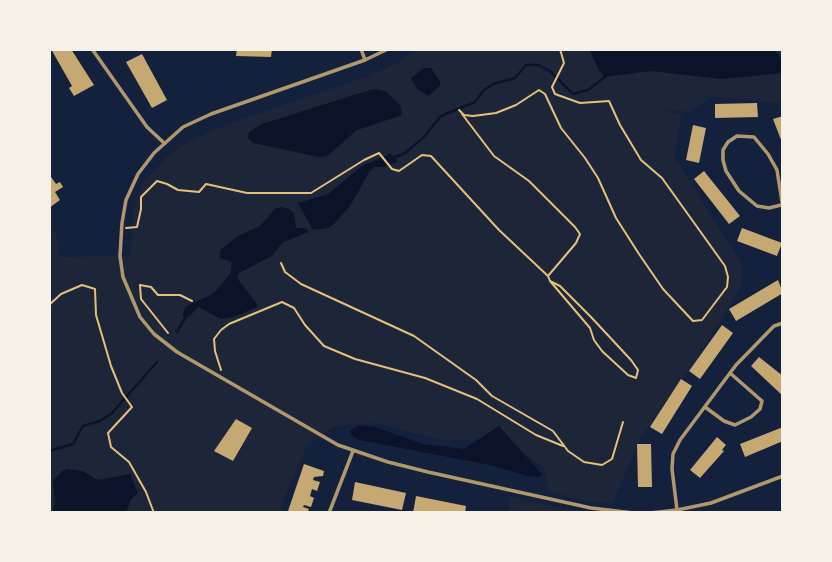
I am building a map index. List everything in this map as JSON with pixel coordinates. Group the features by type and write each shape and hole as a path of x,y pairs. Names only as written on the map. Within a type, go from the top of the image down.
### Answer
{"street":[{"path":"92,49 146,127 163,142"},
{"path":"361,49 365,60"},
{"path":"388,49 365,60 211,114 183,127 163,142 138,174 126,200 121,229 120,256 123,277 140,317 154,334 177,352 233,382 291,419 353,451 428,472 613,512 634,513"},
{"path":"737,136 754,138 768,154 777,170 782,206 757,206 739,191 726,171 723,150 728,142 737,136"},
{"path":"677,510 672,469 673,454 680,440 730,373 774,326 783,323"},
{"path":"705,407 724,421 735,425 760,409 762,401 730,373"},
{"path":"329,513 353,451"},
{"path":"650,513 711,503 783,476"}],"path":[{"path":"548,276 576,243 580,234 529,181 494,156 459,110 473,116 496,113 516,105 539,90 545,94 561,128 598,178 627,238 663,289 693,321 702,320 707,314 727,287 729,277 725,266 671,190 641,160 609,101 580,103 555,93 552,87 564,63 560,49"},
{"path":"121,229 137,227 141,197 147,188 157,181 178,190 199,192 206,184 247,193 311,193 379,153 392,169 400,171 422,155 431,156 499,230 548,276 550,281 590,328 602,351 628,374 636,377 638,370 612,339 560,286 550,281"},
{"path":"281,263 285,272 301,284 414,336 476,380 492,396 553,431 564,446 584,462 602,465 612,459 624,422"},
{"path":"49,305 61,294 82,285 95,289 96,314 111,366 122,393 132,407 108,433 111,447 129,462 154,513"},
{"path":"168,333 141,299 140,285 151,288 158,295 180,295 192,301"},
{"path":"221,370 215,351 215,339 221,330 229,324 282,302 294,308 324,346 355,359 425,378 477,399 536,435 564,446"}],"shaded area":[{"path":"418,49 779,49 783,59 783,103 712,97 690,112 655,108 682,116 674,156 743,266 742,285 701,352 641,437 613,502 583,501 549,491 543,467 516,448 499,429 474,440 441,440 377,423 335,426 308,444 283,501 282,513 49,513 49,229 56,233 60,257 131,256 133,210 144,181 184,144 225,125 366,77 394,65"},
{"path":"589,49 774,49 783,61 783,73 721,79 651,71 605,77 599,71"},
{"path":"424,68 431,68 440,81 440,85 429,96 417,89 411,78"},
{"path":"373,89 385,91 400,105 402,115 357,130 327,156 319,157 253,143 248,138 249,132 262,124"},
{"path":"390,154 396,157 397,162 375,167 369,172 350,206 335,223 328,228 313,230 298,203 328,194 362,166"},
{"path":"281,207 294,213 296,228 305,228 309,232 283,242 272,256 239,273 237,278 257,307 234,317 221,319 198,307 191,315 184,317 185,307 214,293 231,273 232,262 220,258 220,250 238,236 260,226 275,209"},
{"path":"359,425 375,427 423,444 464,449 499,426 542,474 540,477 528,476 490,465 359,440 351,435 350,431"},
{"path":"62,471 82,471 98,480 130,474 138,493 131,499 126,513 52,513 55,503 53,481"},
{"path":"511,497 584,513 508,513"}],"building":[{"path":"51,49 71,49 94,85 74,96 69,88 72,86"},
{"path":"237,49 272,49 271,57 236,56"},
{"path":"142,54 167,100 152,108 126,62"},
{"path":"757,103 758,117 715,118 715,104"},
{"path":"783,116 783,145 773,119"},
{"path":"693,125 706,128 699,163 686,160"},
{"path":"704,171 740,216 729,224 694,179"},
{"path":"49,174 56,184 60,182 63,187 55,192 60,200 49,208"},
{"path":"742,228 782,243 777,256 737,241"},
{"path":"778,280 783,293 736,321 729,309"},
{"path":"722,325 733,333 700,379 689,371"},
{"path":"759,357 783,376 783,396 751,366"},
{"path":"681,379 692,386 662,434 650,427"},
{"path":"236,419 252,428 233,461 214,451"},
{"path":"783,427 783,441 745,457 740,444"},
{"path":"717,437 726,445 722,450 724,451 700,478 690,470"},
{"path":"637,444 651,444 652,487 638,487"},
{"path":"304,464 324,471 323,476 314,477 313,480 320,482 317,491 312,489 310,496 314,498 311,507 303,507 309,509 307,513 294,513 288,511"},
{"path":"355,482 406,493 402,510 352,500"},
{"path":"416,496 466,506 465,513 413,513"}],"waterway":[{"path":"395,157 405,153 423,138 441,116 475,102 484,90 493,84 515,78 526,65 538,65 550,71 573,94 588,90 606,76"},
{"path":"177,332 188,313"},
{"path":"49,451 73,444 83,426 100,421 112,413 157,362"}]}
